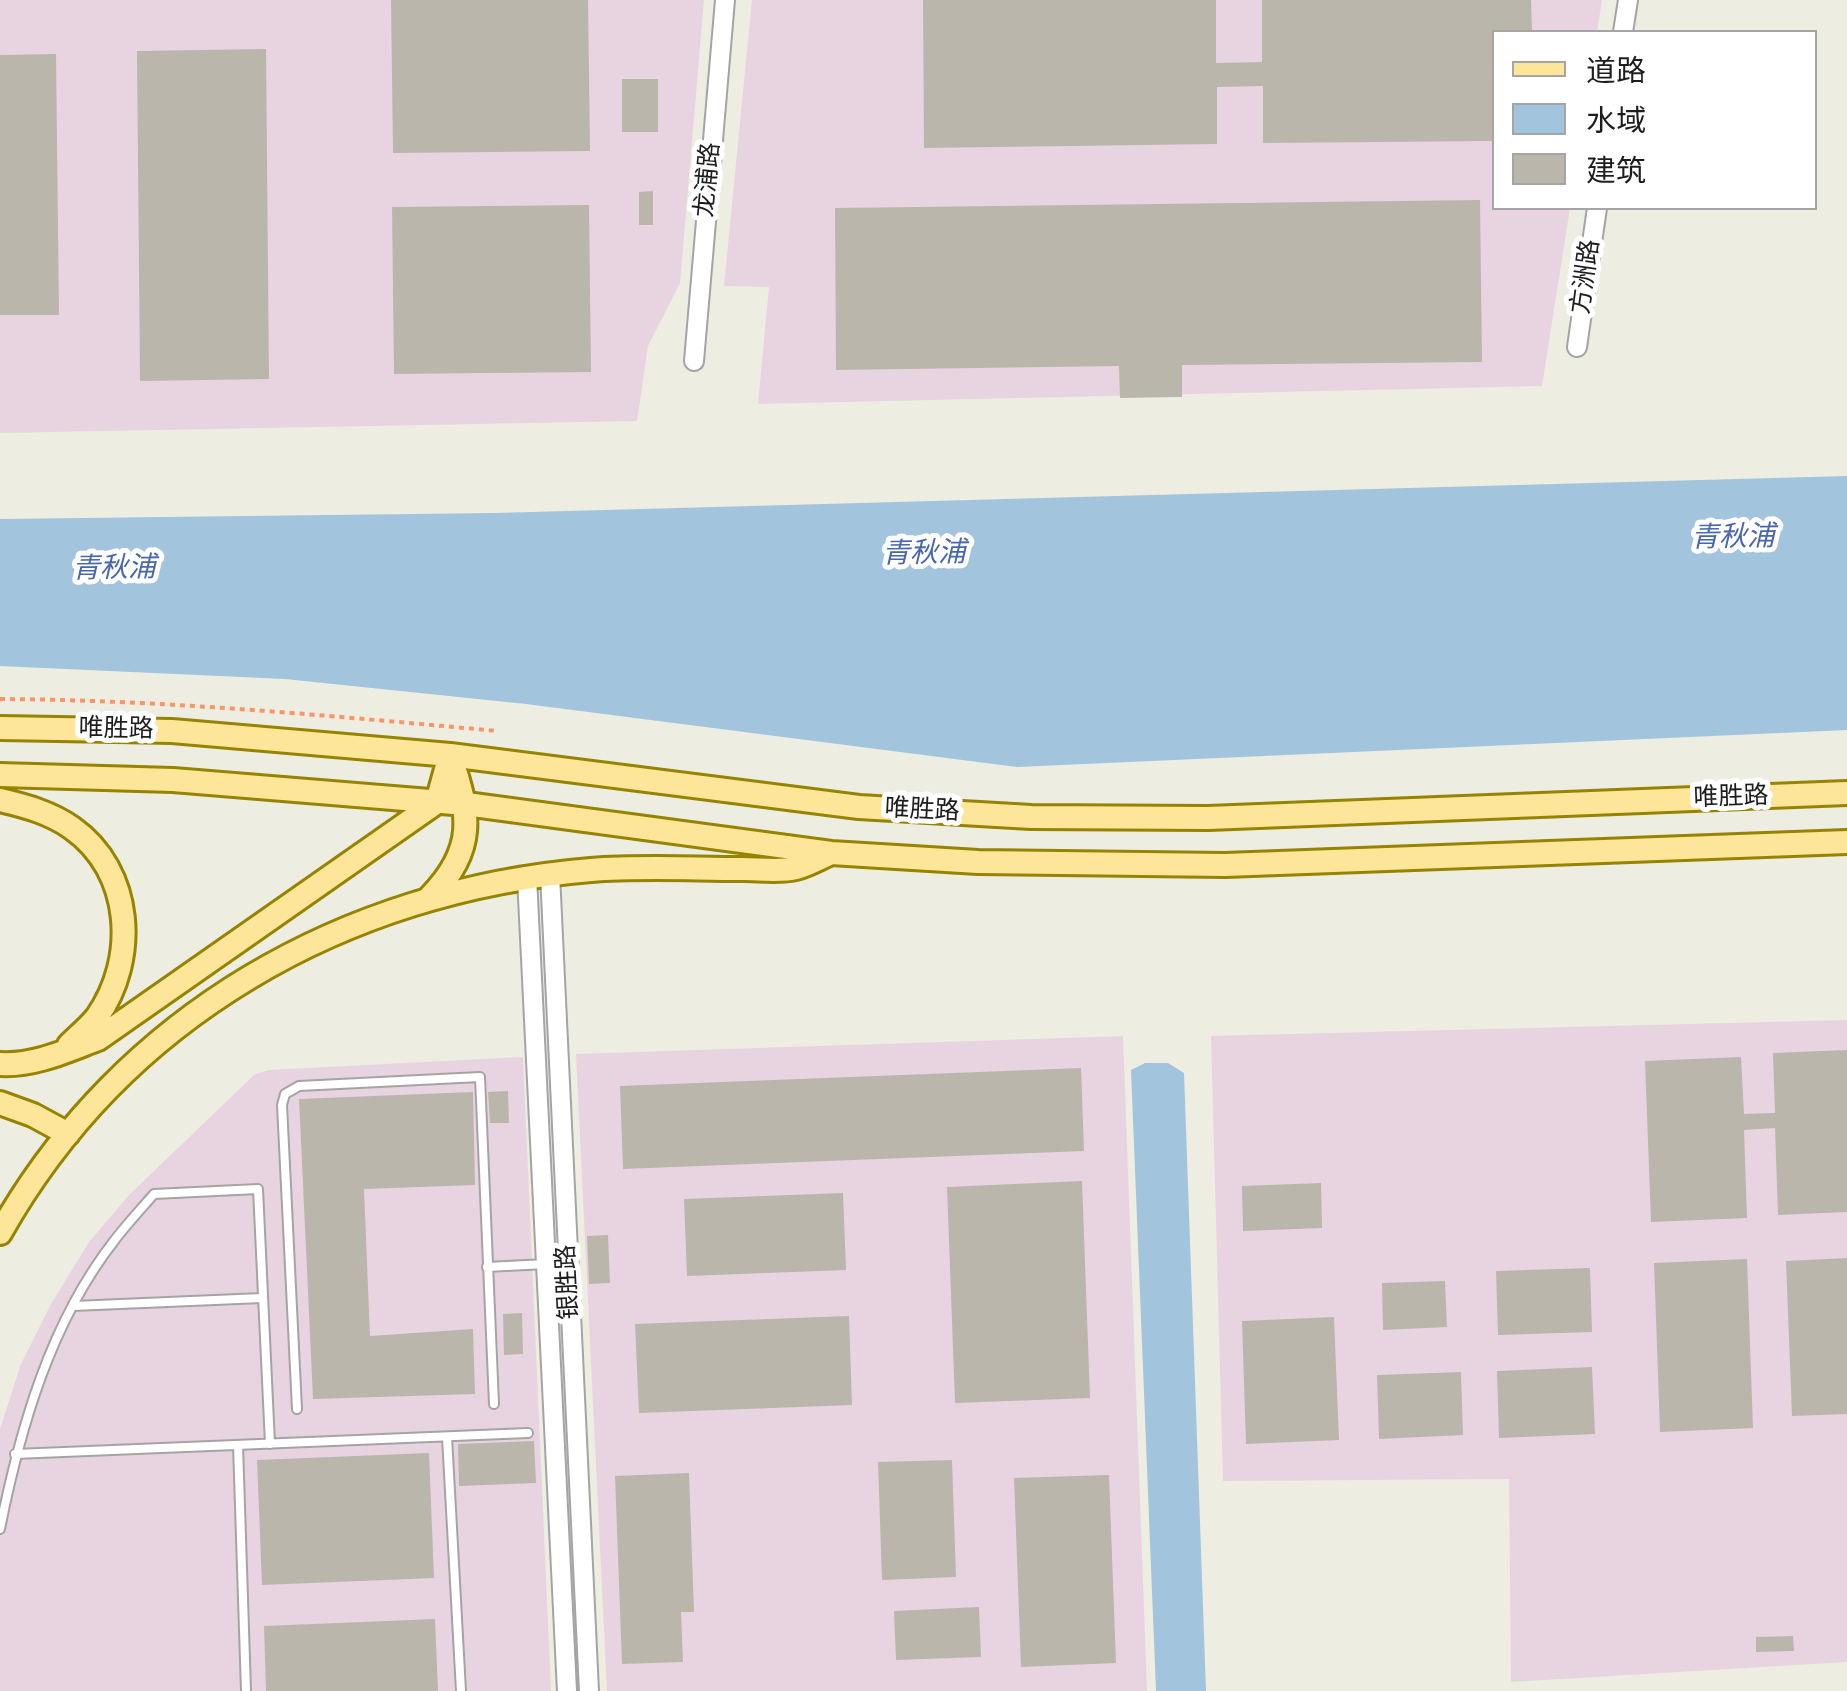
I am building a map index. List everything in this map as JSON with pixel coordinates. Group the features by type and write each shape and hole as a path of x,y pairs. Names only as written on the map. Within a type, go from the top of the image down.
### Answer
{"main road":[{"name":"唯胜路","path":"0,728 172,732 450,755 859,807 1031,818 1208,818 1847,794"},
{"path":"9,1065 60,1054 98,1038 436,802 450,755"},
{"path":"430,897 450,877 462,849 466,804 450,755"},
{"name":"唯胜路","path":"0,775 174,780 466,804 831,853 978,862 1225,865 1847,842"},
{"path":"0,800 44,812 74,829 101,858 116,883 123,912 124,938 111,991 96,1018 60,1054"},
{"path":"0,1233 68,1134 112,1084 169,1031 263,968 338,930 430,897 538,876 606,869 794,869 831,853"},
{"path":"0,1103 68,1134"}],"street":[{"name":"龙浦路","path":"694,361 724,0"},
{"path":"1624,30 1628,0"},
{"name":"方洲路","path":"1577,347 1598,210"},
{"name":"银胜路","path":"538,876 546,1264 567,1691"},
{"name":"银胜路","path":"538,876 589,1691"}],"lane":[{"path":"298,1409 282,1105 292,1088 480,1076 494,1404"},
{"path":"0,1529 15,1454 35,1394 73,1306 112,1244 154,1194 258,1189 270,1444"},
{"path":"487,1268 546,1264"},
{"path":"73,1306 262,1298"},
{"path":"15,1454 528,1433"},
{"path":"448,1437 460,1691"},
{"path":"238,1445 246,1691"}],"path":[{"path":"0,698 280,712 498,731"}],"shaded area":[{"path":"0,0 704,0 680,283 648,346 637,421 0,433"},
{"path":"752,0 1602,0 1597,30 1492,30 1492,210 1570,210 1542,386 758,404 769,287 724,286"},
{"path":"1847,1020 1847,1662 1511,1682 1509,1479 1223,1481 1211,1036"},
{"path":"1123,1036 1147,1691 607,1691 576,1054"},
{"path":"523,1057 551,1691 0,1691 0,1429 21,1364 51,1304 89,1242 129,1195 254,1075 268,1070"}],"water":[{"name":"青秋浦","path":"1847,476 1847,730 1017,767 526,704 285,679 0,666 0,519 495,513"},
{"path":"1145,1063 1168,1063 1184,1073 1206,1691 1156,1691 1131,1070"}],"building":[{"path":"391,0 588,0 590,151 393,153"},
{"path":"923,0 1216,0 1216,63 1262,62 1262,0 1531,0 1532,30 1492,30 1492,141 1263,143 1263,86 1217,87 1217,144 924,148"},
{"path":"266,49 269,379 140,381 137,51"},
{"path":"56,54 59,315 0,315 0,55"},
{"path":"622,79 658,79 658,132 622,132"},
{"path":"653,191 653,225 639,225 639,192"},
{"path":"1480,200 1482,362 1182,365 1182,397 1120,398 1119,366 836,370 835,208"},
{"path":"589,205 591,372 394,374 392,207"},
{"path":"1847,1050 1847,1212 1778,1215 1775,1128 1744,1130 1747,1218 1651,1222 1645,1061 1741,1057 1744,1114 1775,1113 1773,1053"},
{"path":"1081,1068 1084,1151 623,1169 620,1086"},
{"path":"508,1091 509,1123 490,1123 488,1092"},
{"path":"473,1092 475,1185 364,1189 370,1336 473,1329 475,1394 313,1399 299,1099"},
{"path":"1082,1181 1090,1398 955,1403 947,1187"},
{"path":"1321,1183 1322,1228 1243,1231 1242,1186"},
{"path":"843,1193 846,1270 687,1276 684,1199"},
{"path":"608,1235 610,1283 589,1284 587,1236"},
{"path":"1847,1258 1847,1414 1792,1416 1786,1261"},
{"path":"1747,1259 1753,1428 1660,1432 1654,1263"},
{"path":"1590,1268 1592,1332 1498,1335 1496,1271"},
{"path":"1445,1281 1447,1327 1383,1330 1382,1283"},
{"path":"522,1313 523,1354 504,1355 503,1314"},
{"path":"849,1316 852,1405 639,1413 635,1324"},
{"path":"1334,1317 1339,1440 1246,1444 1242,1321"},
{"path":"1592,1367 1595,1434 1499,1438 1497,1371"},
{"path":"1461,1372 1463,1435 1379,1439 1377,1375"},
{"path":"534,1441 536,1483 459,1486 458,1444"},
{"path":"429,1453 434,1578 262,1585 257,1460"},
{"path":"952,1460 956,1577 882,1580 878,1462"},
{"path":"689,1473 694,1612 681,1612 683,1662 622,1664 615,1476"},
{"path":"1109,1475 1116,1663 1021,1667 1014,1478"},
{"path":"979,1607 981,1657 896,1660 894,1611"},
{"path":"435,1619 438,1691 266,1691 264,1626"},
{"path":"1793,1636 1794,1651 1756,1652 1756,1637"}]}
